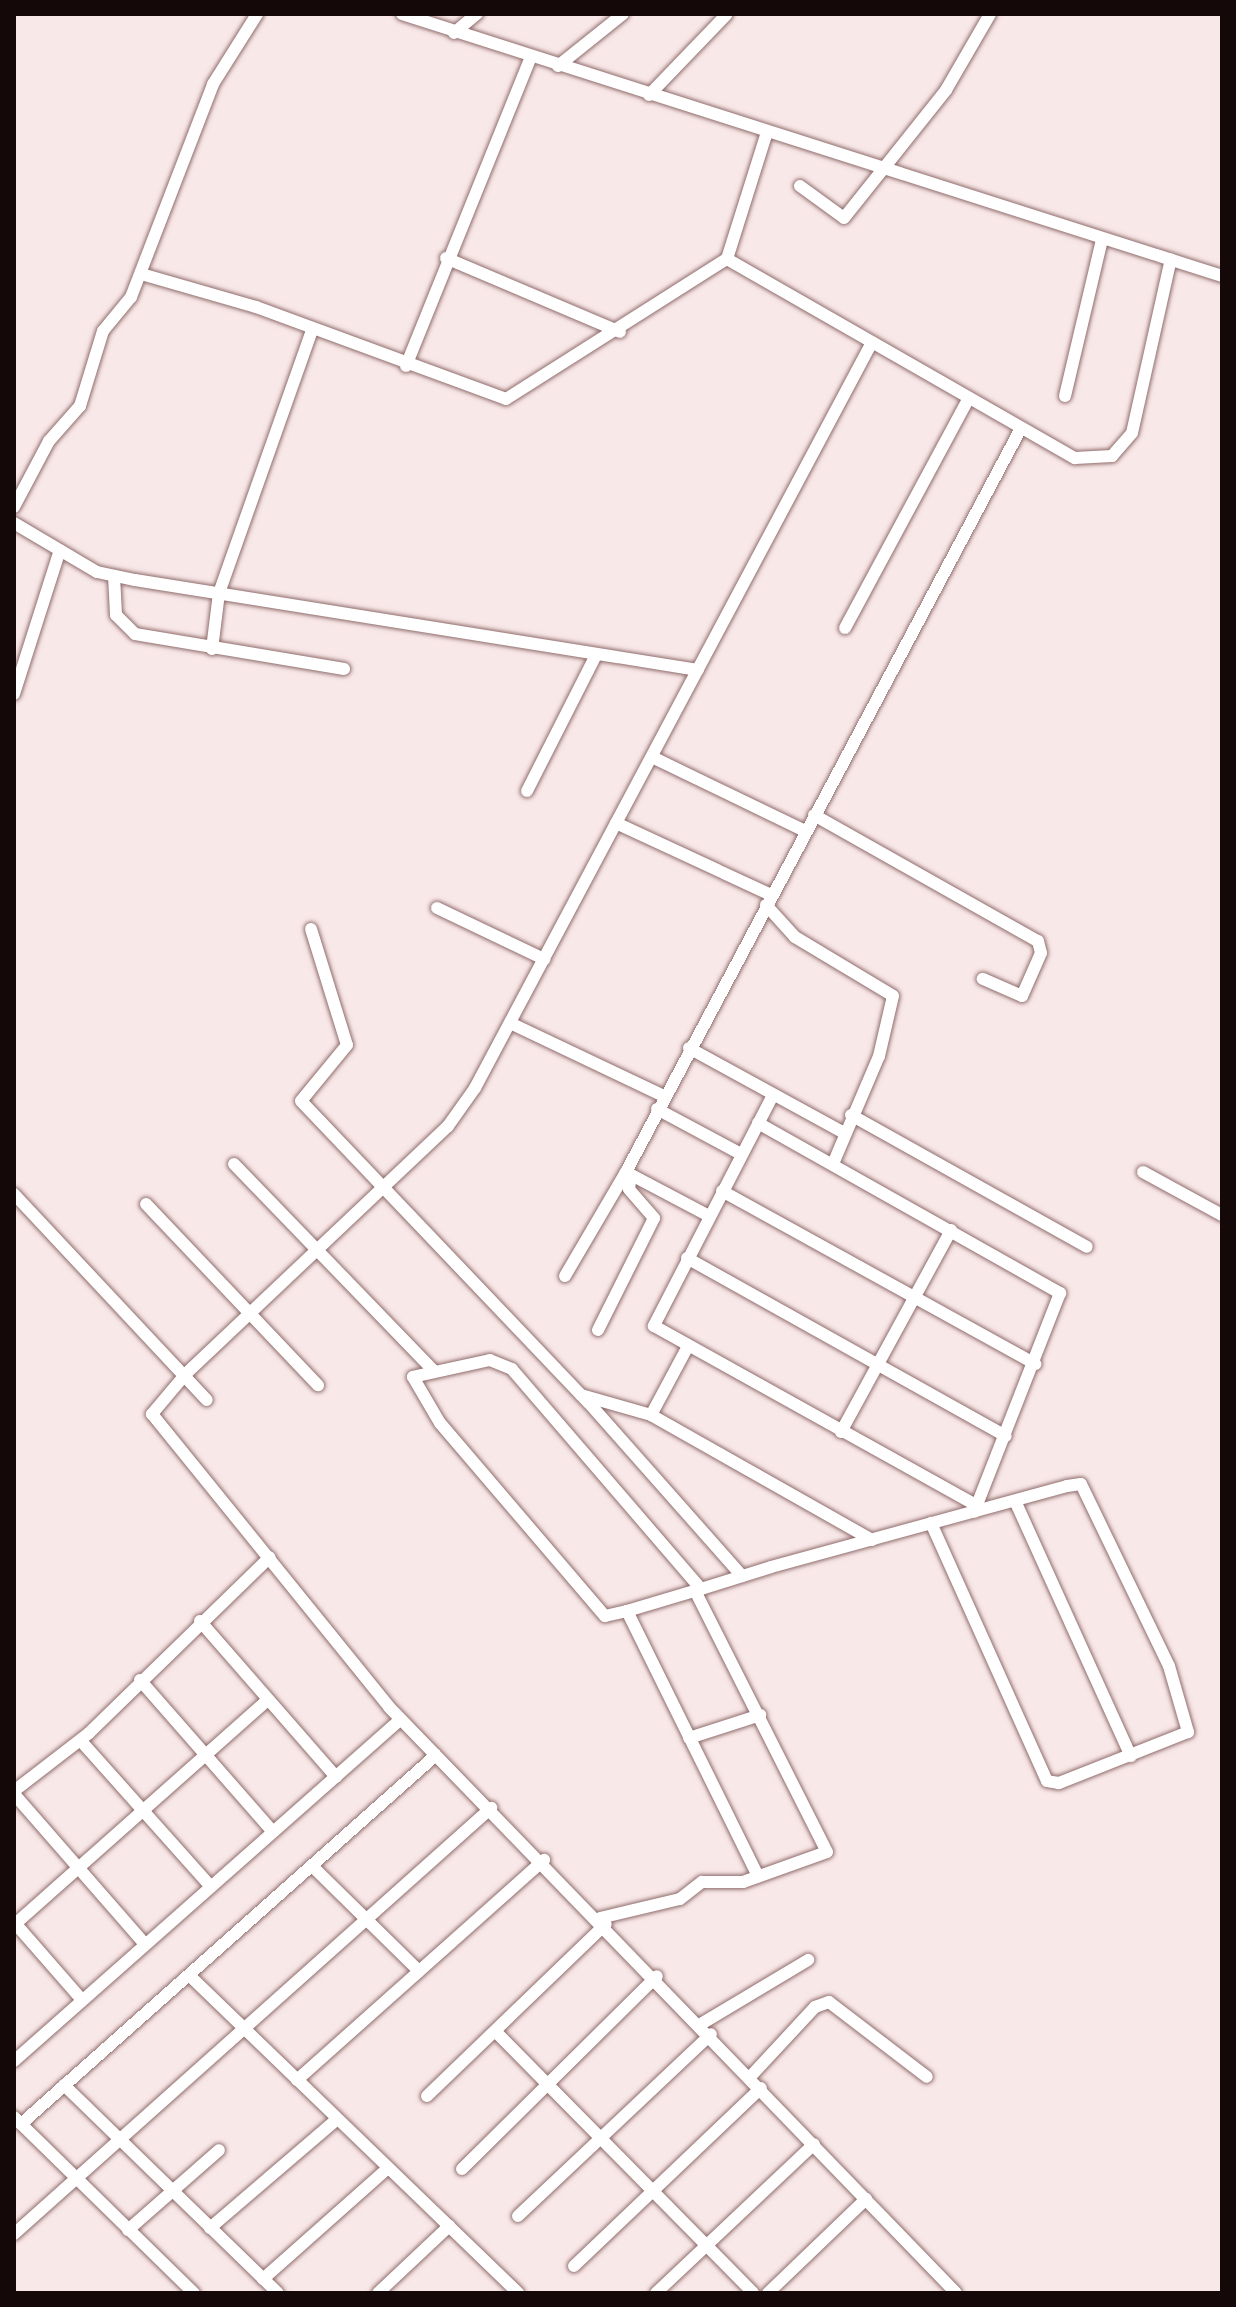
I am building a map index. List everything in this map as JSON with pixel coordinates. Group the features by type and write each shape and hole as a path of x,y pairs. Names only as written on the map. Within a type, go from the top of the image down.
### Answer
{"street":[{"path":"14,507 49,441 80,406 103,331 141,274 213,84 257,14"},
{"path":"402,14 1222,276"},
{"path":"454,33 477,14"},
{"path":"558,66 623,14"},
{"path":"649,95 727,14"},
{"path":"800,186 844,218 946,90 990,14"},
{"path":"406,366 446,258 531,57"},
{"path":"141,274 312,330 406,366 506,399 620,332 727,259 767,132"},
{"path":"1065,396 1102,239"},
{"path":"446,258 620,332"},
{"path":"727,259 967,401 1088,462 1124,446 1171,259"},
{"path":"212,649 219,593 312,330"},
{"path":"870,346 510,1023 448,1126 184,1376 152,1414 401,1719 657,1976 956,2293"},
{"path":"845,628 967,401"},
{"path":"565,1276 628,1174 689,1048 1020,430"},
{"path":"14,523 114,576 698,670"},
{"path":"14,694 60,550"},
{"path":"114,576 123,626 212,649 344,669"},
{"path":"527,791 596,655"},
{"path":"652,757 805,831"},
{"path":"814,815 1038,941 1041,953 1022,996 983,979"},
{"path":"616,823 768,900 795,937 893,996 879,1056 851,1115 833,1164"},
{"path":"437,908 544,959"},
{"path":"311,929 347,1045 301,1101 581,1395 742,1576"},
{"path":"510,1023 664,1096"},
{"path":"689,1048 844,1133"},
{"path":"773,1095 652,1322 687,1348 975,1509"},
{"path":"657,1109 741,1154"},
{"path":"851,1115 1087,1247"},
{"path":"758,1123 1060,1293 1035,1364 975,1509"},
{"path":"234,1164 434,1371"},
{"path":"1143,1172 1222,1215"},
{"path":"628,1174 709,1216"},
{"path":"598,1330 654,1218 629,1189 628,1174"},
{"path":"722,1191 1035,1364"},
{"path":"14,1194 207,1400"},
{"path":"146,1204 318,1385"},
{"path":"841,1432 951,1230"},
{"path":"687,1258 1006,1436"},
{"path":"651,1415 687,1348"},
{"path":"427,2096 496,2032 603,1921 680,1899 702,1882 758,1876 827,1852 698,1590 512,1369 490,1360 434,1371 412,1380 440,1423 602,1614 627,1611 698,1590 742,1576 975,1509 1086,1487 1151,1626 1191,1726 1131,1756 1047,1781 931,1523"},
{"path":"581,1395 651,1415 872,1540"},
{"path":"1016,1503 1131,1756"},
{"path":"144,1943 14,1792 81,1741 200,1621 270,1557"},
{"path":"627,1611 758,1876"},
{"path":"200,1621 336,1777"},
{"path":"140,1680 272,1831"},
{"path":"82,2000 14,1923 267,1700"},
{"path":"689,1738 760,1715"},
{"path":"16,2055 401,1719"},
{"path":"81,1741 210,1886"},
{"path":"194,2293 18,2120 191,1977 436,1755"},
{"path":"16,2228 76,2179 491,1808"},
{"path":"297,2080 544,1860"},
{"path":"312,1866 419,1971"},
{"path":"701,2024 808,1960"},
{"path":"462,2169 657,1976"},
{"path":"191,1977 518,2293"},
{"path":"750,2077 815,2007 829,2002 927,2077"},
{"path":"496,2032 753,2293"},
{"path":"518,2216 711,2034"},
{"path":"64,2085 117,2141 278,2293"},
{"path":"574,2266 761,2088"},
{"path":"210,2228 337,2119"},
{"path":"656,2293 814,2144"},
{"path":"128,2230 219,2150"},
{"path":"263,2279 388,2168"},
{"path":"768,2293 866,2199"},
{"path":"387,2290 449,2226"}]}
